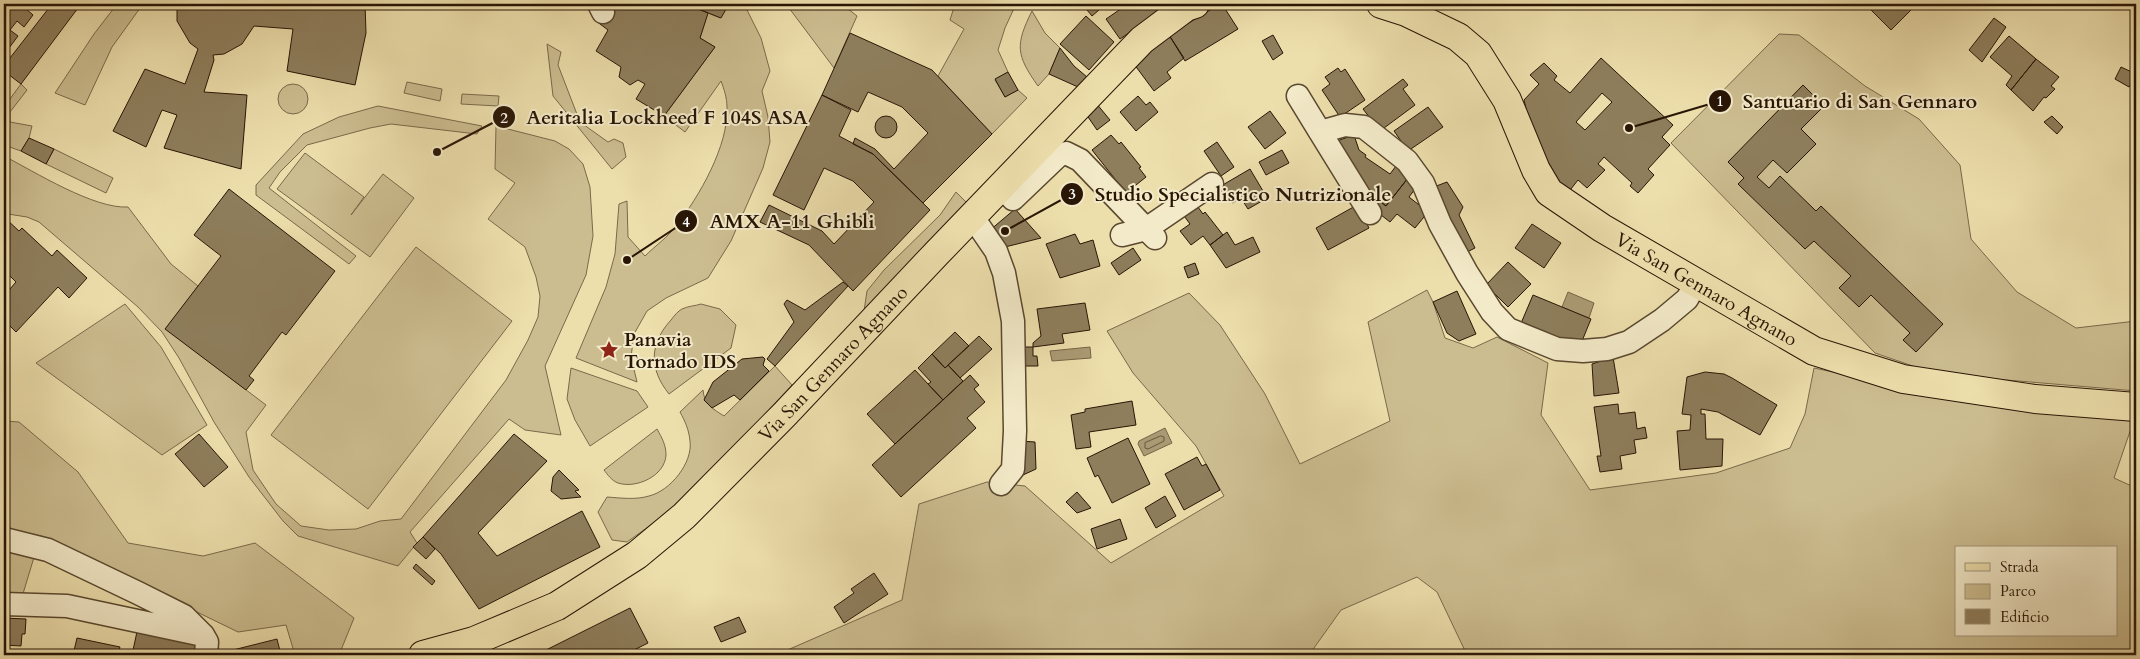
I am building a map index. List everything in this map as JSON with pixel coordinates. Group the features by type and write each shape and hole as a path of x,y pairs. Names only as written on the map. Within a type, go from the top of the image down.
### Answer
{"main road":[{"name":"Via San Gennaro Agnano","path":"423,655 474,641 557,606 637,556 691,509 784,415 1142,40 1186,8 1195,4"},
{"name":"Via San Gennaro Agnano","path":"1381,4 1406,12 1458,37 1478,54 1507,100 1536,170 1549,192 1602,228 1814,351 1903,380 2035,399 2136,407"}],"street":[{"path":"1298,96 1370,213"},
{"path":"1320,132 1345,125 1364,128 1407,161 1423,183 1440,224 1466,273 1492,312 1508,328 1557,349 1583,351 1607,349 1629,342 1662,320 1686,299 1697,282"},
{"path":"1001,186 1013,199 1058,156 1066,153 1080,160 1151,234"},
{"path":"1122,235 1151,234 1212,184"},
{"path":"972,216 996,252 1004,273 1013,321 1015,431 1013,469 1001,484"},
{"path":"4,539 48,550 138,592 184,616 205,645"},
{"path":"4,604 68,606 205,645"}],"green space":[{"path":"117,4 143,4 112,47 85,105 55,93 94,34"},
{"path":"729,4 744,4 761,38 770,71 762,91 768,117 770,142 763,168 731,241 708,278 666,298 647,311 634,334 631,357 637,382 576,358 606,287 615,254 619,204 627,201 628,237 645,256 665,238 685,214 703,186 718,154 723,138 727,107 721,81 685,132 664,116 715,47 700,38 708,13 720,18"},
{"path":"786,4 842,4 857,16 834,68"},
{"path":"955,4 1016,4 998,50 1008,72 995,80 1005,97 1018,90 1027,98 992,134 938,76 964,29 950,20"},
{"path":"1032,11 1045,33 1060,48 1049,74 1038,86 1025,66 1020,50 1026,23"},
{"path":"1779,34 1799,35 1865,86 1919,119 1960,165 1971,239 2017,292 2076,328 2136,321 2136,391 1936,374 1875,353 1671,143"},
{"path":"547,44 561,52 558,65 580,122 608,142 614,139 623,143 626,157 612,169 553,96"},
{"path":"407,82 442,89 440,101 404,93"},
{"path":"21,84 27,90 10,112 10,122 32,126 29,138 21,151 4,145 4,107"},
{"path":"293,84 304,88 308,99 304,110 293,114 282,110 278,99 282,88"},
{"path":"462,94 499,96 498,106 461,104"},
{"path":"378,106 482,126 477,134 391,124 370,128 307,145 280,172 269,188 356,256 349,264 256,195 256,185 303,134 339,117"},
{"path":"496,126 555,141 569,149 583,164 590,187 593,236 586,275 545,366 561,435 525,430 509,419 410,532 417,543 398,566 298,536 283,521 249,477 214,422 179,358 162,332 138,307 39,222 27,217 8,214 4,219 4,156 82,196 114,206 128,207 171,264 198,286 166,329 266,405 246,432 253,470 276,504 301,526 329,530 356,529 380,521 401,519 506,380 528,340 538,317 540,296 536,277 525,247 488,219 515,183 495,169"},
{"path":"54,149 113,178 106,193 46,164"},
{"path":"305,153 364,197 351,215 383,174 414,198 370,257 277,189"},
{"path":"956,192 969,205 864,311 867,291 884,270 940,215"},
{"path":"416,247 512,321 368,509 271,435"},
{"path":"1427,290 1445,338 1473,348 1497,337 1548,363 1541,415 1590,490 1716,473 1790,448 1805,414 1814,368 1962,399 2135,417 2114,478 2136,488 2136,655 1467,655 1437,592 1417,577 1341,610 1309,655 776,655 902,600 919,504 987,482 1025,486 1111,563 1224,496 1196,446 1133,373 1107,331 1189,293 1220,325 1265,394 1300,464 1390,421 1368,322"},
{"path":"125,304 161,347 207,425 162,455 36,363"},
{"path":"701,304 720,309 736,325 731,348 669,394 662,385 655,366 655,347 664,329 679,311"},
{"path":"775,366 792,385 711,473 676,507 627,542 612,540 598,512 607,497 639,498 657,493 672,482 684,467 688,458 690,441 689,433 680,412 703,390 707,403 724,416"},
{"path":"571,368 637,391 648,407 590,446 575,420 567,399"},
{"path":"4,421 19,422 78,472 128,543 203,556 255,543 354,618 339,655 295,655 286,625 238,632 41,536 4,531"},
{"path":"657,429 666,451 661,469 648,479 633,484 618,483 612,479 604,470"},
{"path":"4,548 35,554 22,597 4,594"}],"water":[{"path":"1568,292 1594,303 1589,318 1562,307"},
{"path":"1090,347 1091,358 1052,361 1050,351"},
{"path":"1165,428 1172,443 1144,456 1138,444 1139,441"}],"building":[{"path":"4,4 29,4 25,8 33,15 24,27 17,21 10,30 18,36 9,48 4,44"},
{"path":"52,4 81,4 21,84 4,71 4,53 10,58"},
{"path":"177,4 294,6 294,4 365,4 366,33 355,85 287,71 293,29 254,26 242,44 224,54 213,55 214,60 204,92 247,95 241,169 164,148 177,115 162,110 146,147 113,131 145,69 185,84 198,49 190,43 177,21"},
{"path":"609,4 686,4 708,13 700,38 715,47 664,116 636,99 645,84 638,80 630,85 619,77 621,67 596,51 608,30 596,21"},
{"path":"686,4 729,4 721,18"},
{"path":"1082,4 1093,4 1099,10 1092,16"},
{"path":"1128,4 1171,4 1120,39 1106,19"},
{"path":"1222,4 1238,29 1185,61 1169,35"},
{"path":"1865,4 1913,4 1915,6 1891,30"},
{"path":"1086,16 1114,42 1089,70 1060,44"},
{"path":"1994,18 2006,27 1982,62 1969,50"},
{"path":"850,33 932,70 992,134 923,203 873,154 853,144 855,138 875,149 894,169 928,133 902,107 868,92 858,112 822,95"},
{"path":"1169,35 1184,58 1167,72 1171,78 1154,91 1134,64"},
{"path":"1273,35 1283,53 1273,60 1262,41"},
{"path":"2009,36 2036,59 2011,90 2006,85 2012,76 1990,57"},
{"path":"1060,48 1074,66 1087,77 1078,87 1049,74"},
{"path":"1601,58 1673,125 1662,137 1670,145 1648,169 1654,175 1638,193 1630,186 1632,183 1604,157 1598,164 1605,170 1587,188 1578,180 1567,194 1539,154 1524,100 1539,84 1530,75 1544,63 1557,76 1554,80 1570,93","holes":["1602,93 1612,102 1585,130 1576,122"]},
{"path":"2036,59 2059,77 2051,86 2055,89 2046,98 2044,97 2033,111 2011,90"},
{"path":"2121,67 2136,74 2129,87 2115,79"},
{"path":"1338,68 1341,72 1345,69 1365,100 1340,117 1322,90 1330,84 1325,77"},
{"path":"1008,72 1018,90 1005,97 995,79"},
{"path":"1403,79 1408,85 1403,89 1415,105 1380,131 1363,109"},
{"path":"1803,85 1824,106 1801,129 1816,144 1787,173 1773,160 1757,177 1769,188 1780,176 1816,211 1821,206 1943,324 1916,352 1903,340 1910,333 1871,295 1859,307 1839,288 1851,276 1814,241 1805,249 1738,184 1744,178 1728,162"},
{"path":"822,95 851,110 839,136 873,154 930,210 853,291 809,245 760,222 769,205 822,231 834,244 874,202 853,181 824,168 804,210 773,195"},
{"path":"1138,96 1146,105 1150,102 1158,112 1136,131 1120,112"},
{"path":"1096,103 1110,120 1097,130 1086,114"},
{"path":"1428,107 1443,127 1408,151 1394,131"},
{"path":"1270,111 1286,133 1265,149 1248,127"},
{"path":"886,116 894,119 897,127 894,135 886,138 878,135 875,127 878,119"},
{"path":"2052,116 2063,127 2057,134 2044,122"},
{"path":"1111,135 1119,144 1121,142 1141,167 1139,168 1146,177 1126,193 1092,150"},
{"path":"1354,135 1359,150 1366,155 1365,157 1390,174 1399,162 1408,178 1386,206 1362,187 1331,143"},
{"path":"29,138 54,149 46,164 21,151"},
{"path":"1217,142 1234,167 1221,176 1204,151"},
{"path":"1282,150 1289,163 1266,175 1259,162"},
{"path":"1250,169 1263,191 1258,194 1262,201 1248,209 1241,198 1232,203 1221,186"},
{"path":"1408,178 1418,185 1409,197 1428,212 1415,228 1397,214 1390,222 1367,204 1373,196 1386,206"},
{"path":"1447,182 1463,207 1459,215 1475,248 1461,255 1431,188"},
{"path":"229,189 335,271 286,335 282,332 249,376 254,380 246,390 165,329 221,256 194,235"},
{"path":"1195,203 1203,214 1205,212 1223,235 1210,245 1203,236 1191,245 1180,231 1190,224 1182,213"},
{"path":"1357,205 1369,228 1328,250 1316,228"},
{"path":"1015,209 1041,238 1001,248 989,231"},
{"path":"5,218 19,231 22,228 52,256 57,250 87,278 69,298 58,287 16,332 4,320 4,296 16,282 9,275 4,281"},
{"path":"1532,224 1561,243 1544,268 1515,248"},
{"path":"1227,232 1235,245 1253,237 1260,252 1226,268 1210,245"},
{"path":"1075,234 1080,244 1093,240 1100,266 1060,278 1046,244"},
{"path":"1133,248 1141,260 1119,275 1111,263"},
{"path":"1508,262 1531,284 1508,307 1486,285"},
{"path":"1195,263 1199,274 1188,278 1184,267"},
{"path":"843,282 848,286 775,366 767,359 794,322 784,304 787,300 805,310"},
{"path":"1457,291 1476,334 1459,341 1447,333 1433,302"},
{"path":"1533,295 1591,319 1580,346 1519,328"},
{"path":"1085,303 1090,330 1062,334 1064,343 1033,347 1033,343 1041,336 1037,309"},
{"path":"955,332 969,346 945,368 932,354"},
{"path":"979,336 992,349 960,378 948,365"},
{"path":"1019,347 1033,347 1033,356 1037,356 1038,366 1019,366"},
{"path":"932,354 945,368 948,365 963,381 943,400 928,384 931,382 918,368"},
{"path":"763,357 765,359 763,365 769,371 740,400 734,395 712,408 704,400 713,382 742,359"},
{"path":"1613,357 1619,393 1594,396 1592,364"},
{"path":"915,370 943,400 895,444 867,414"},
{"path":"1705,372 1724,374 1777,405 1760,435 1718,412 1701,409 1701,414 1705,414 1706,439 1723,439 1722,466 1680,470 1677,431 1690,430 1691,415 1682,414 1687,377"},
{"path":"970,375 979,385 974,389 985,402 967,418 976,428 901,497 872,465"},
{"path":"1132,401 1136,425 1089,432 1091,447 1076,449 1071,415 1085,412 1085,409"},
{"path":"1618,404 1619,414 1635,412 1637,429 1645,427 1647,438 1634,440 1636,453 1620,456 1622,469 1600,472 1597,456 1601,456 1594,407"},
{"path":"199,434 228,467 204,487 175,454"},
{"path":"514,434 547,461 478,533 497,556 582,511 600,547 479,609 441,554 423,537"},
{"path":"1128,438 1150,484 1112,503 1098,475 1095,477 1087,458"},
{"path":"1020,441 1035,442 1036,469 1023,475"},
{"path":"1197,457 1202,466 1206,464 1220,490 1184,510 1165,474"},
{"path":"559,470 579,490 575,491 581,497 561,499 551,491 553,477"},
{"path":"1077,492 1091,508 1077,513 1066,502"},
{"path":"1165,496 1176,516 1156,528 1145,508"},
{"path":"1120,519 1127,539 1097,549 1091,529"},
{"path":"423,537 435,549 426,559 413,547"},
{"path":"416,564 435,581 432,585 413,568"},
{"path":"874,573 888,594 844,623 834,607 854,593 851,589"},
{"path":"630,608 648,643 624,655 536,655"},
{"path":"739,617 746,632 721,642 714,627"},
{"path":"4,618 26,619 25,634 22,634 21,646 4,645"},
{"path":"138,627 199,641 195,655 132,655"},
{"path":"77,638 120,647 118,655 73,655"},
{"path":"277,639 281,655 213,655"}],"place":[{"name":"Santuario di San Gennaro","path":"1629,128"},
{"name":"Aeritalia Lockheed F 104S ASA","path":"437,152"},
{"name":"Studio Specialistico Nutrizionale","path":"1005,231"},
{"name":"AMX A-11 Ghibli","path":"627,260"},
{"name":"Panavia Tornado IDS","path":"609,350"}]}
